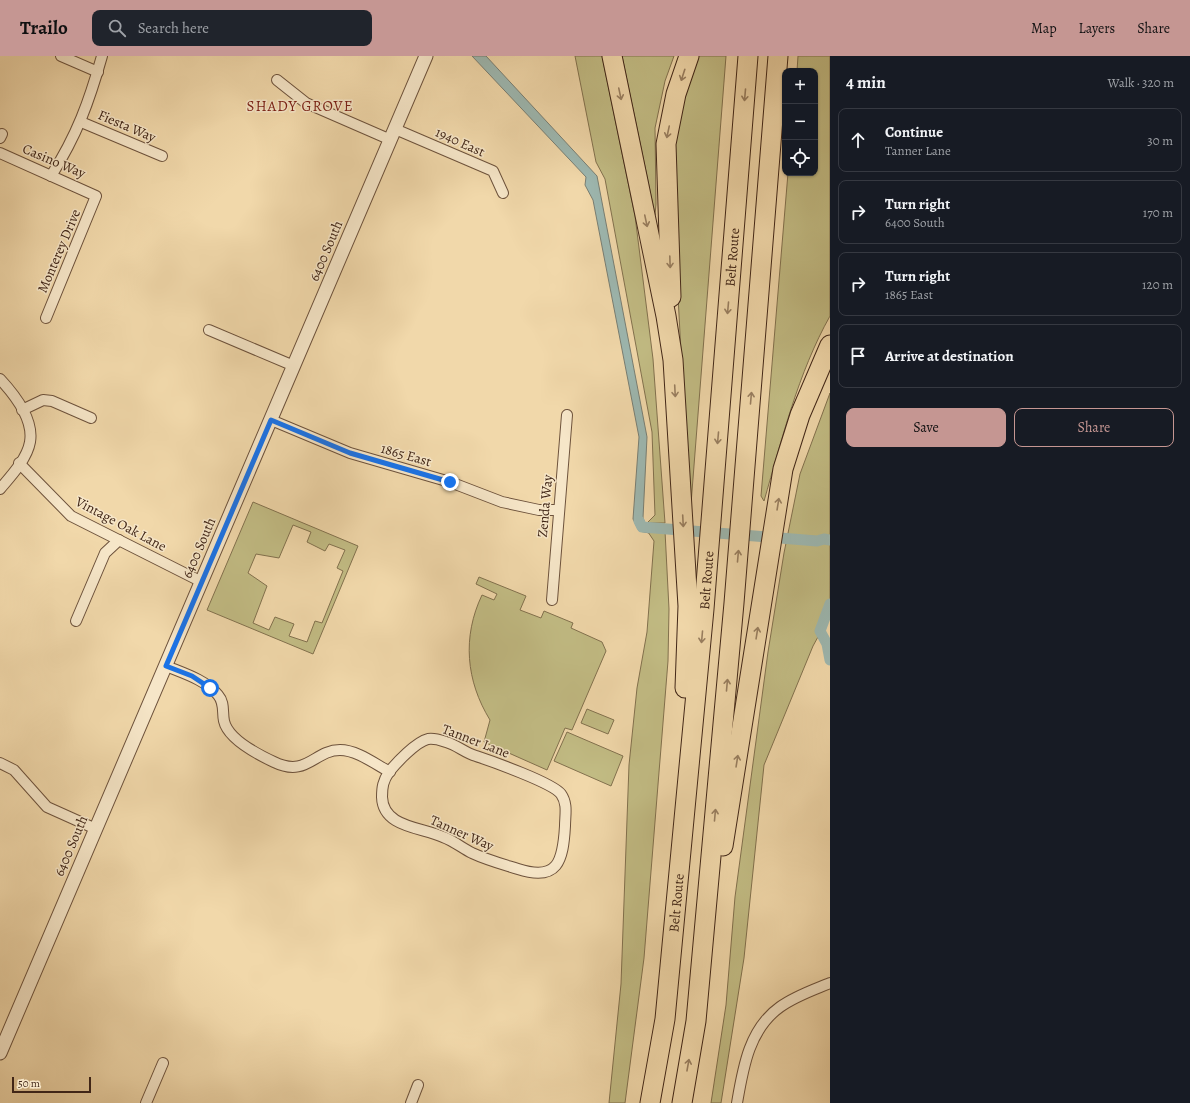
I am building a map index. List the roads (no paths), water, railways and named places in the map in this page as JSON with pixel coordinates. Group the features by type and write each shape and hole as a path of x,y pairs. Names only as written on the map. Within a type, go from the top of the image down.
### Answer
{"highway":[{"path":"612,56 666,316 673,360"},
{"path":"676,904 688,606 673,360 666,144 676,94 689,56"},
{"name":"Belt Route","path":"650,1103 665,1019 704,609 748,56"},
{"name":"Belt Route","path":"682,1103 696,1021 734,603 778,56"},
{"path":"696,1021 783,469 800,415 830,345"}],"street":[{"path":"61,56 98,72"},
{"path":"51,176 81,122 102,56"},
{"name":"6400 South","path":"0,1054 426,56"},
{"name":"1940 East","path":"277,80 306,103 493,172 503,193"},
{"name":"Fiesta Way","path":"81,122 162,156"},
{"name":"Casino Way","path":"0,153 96,196"},
{"name":"Monterey Drive","path":"46,318 96,196"},
{"path":"209,330 294,366"},
{"path":"0,379 22,410 26,420 30,442 28,449 0,489"},
{"path":"22,410 43,400 52,401 91,418"},
{"name":"Zenda Way","path":"552,600 567,415"},
{"name":"1865 East","path":"271,420 350,453 450,482 502,502 539,510 559,510"},
{"name":"Vintage Oak Lane","path":"19,463 71,516 202,582"},
{"path":"76,621 105,554 119,540"},
{"path":"166,666 192,676 213,690 223,703 225,723 229,733 236,740 276,763 291,767 301,766 332,751 342,750 357,755 390,772"},
{"name":"Tanner Lane","path":"390,772 420,742 428,739 438,739 554,788 561,794 565,803 564,841 558,861 547,872"},
{"path":"0,763 14,770 47,807 96,829"},
{"name":"Tanner Way","path":"390,772 382,784 382,801 385,810 394,819 443,836 468,851 495,863 533,874 547,872"},
{"path":"737,1103 746,1055 758,1031 766,1020 785,1004 830,983"},
{"path":"146,1103 163,1063"},
{"path":"410,1103 418,1085"}],"water":[{"path":"472,56 486,56 597,176 647,437 643,518 645,523 651,524 649,533 639,531 633,519 639,437 593,200 585,185 586,177"}],"waterway":[{"path":"639,521 642,527 817,541 824,539 830,540"},
{"path":"830,604 820,631 827,644 830,660"}],"district":[{"name":"SHADY GROVE","path":"300,106"}]}
